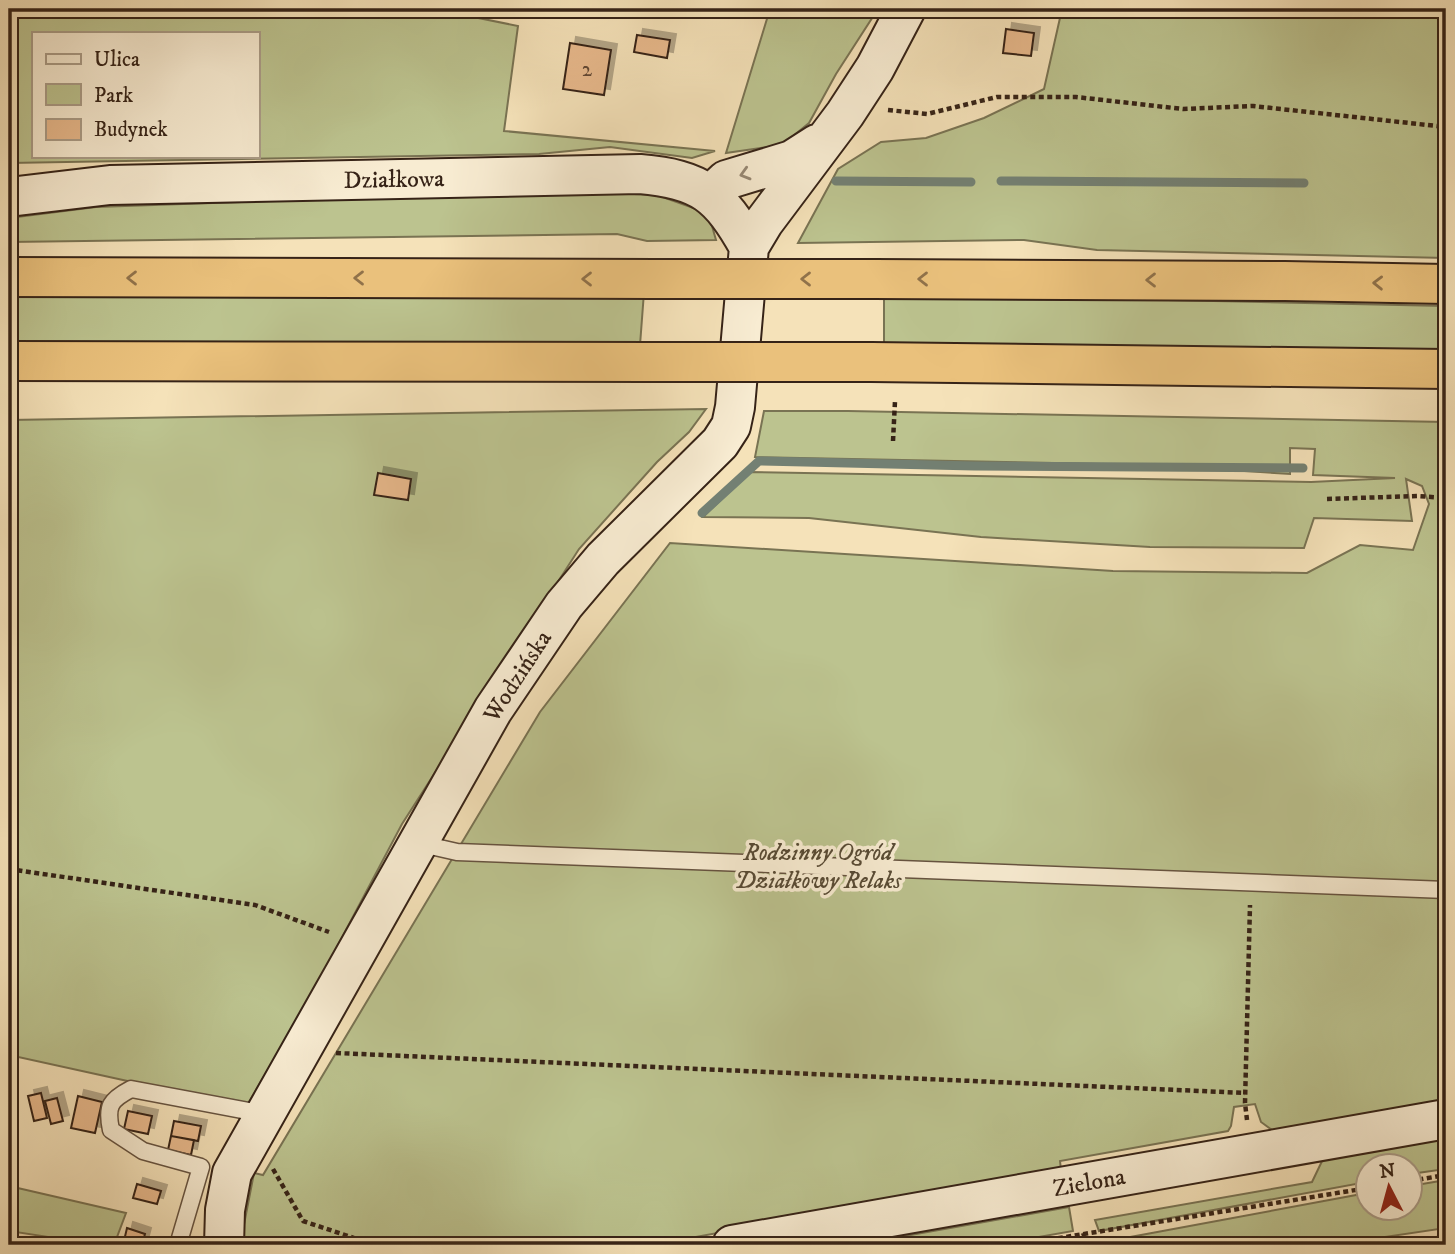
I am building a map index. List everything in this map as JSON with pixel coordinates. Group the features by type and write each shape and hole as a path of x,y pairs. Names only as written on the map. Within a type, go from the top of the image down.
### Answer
{"highway":[{"path":"9,278 874,279 1446,284"},
{"path":"9,361 871,362 1446,369"}],"street":[{"name":"Wodzińska","path":"223,1245 225,1210 232,1173 493,710 564,605 603,559 720,443 731,426 749,247 764,222 855,99 875,68 906,9"},
{"name":"Wodzińska","path":"710,195 726,180 792,160 828,137"},
{"name":"Działkowa","path":"9,197 110,185 640,174 671,177 691,183 710,195 731,216 749,247"},
{"name":"Zielona","path":"732,1245 1446,1119"}],"lane":[{"path":"419,839 435,847 457,852 1446,890"},
{"path":"178,1245 201,1167 143,1151 111,1130 107,1113 116,1097 131,1089 264,1114"},
{"path":"1439,1245 1446,1244"}],"path":[{"path":"855,99 872,109 927,114 997,97 1076,97 1183,109 1253,106 1446,127"},
{"path":"893,441 895,401"},
{"path":"1327,499 1417,496 1446,498"},
{"path":"9,869 255,905 362,945"},
{"path":"1245,1103 1251,883"},
{"path":"300,1052 319,1050 336,1053 1245,1093"},
{"path":"1424,1179 1446,1175"},
{"path":"1016,1245 1354,1190"},
{"path":"1083,1233 1088,1245"}],"green space":[{"path":"9,9 434,9 518,26 504,131 715,151 692,158 610,147 539,154 9,163"},
{"path":"770,9 872,9 874,15 836,74 809,123 782,145 726,153"},
{"path":"1062,9 1446,9 1446,258 1097,250 1024,240 798,243 838,169 881,142 926,138 984,118 1044,89"},
{"path":"565,191 657,195 702,211 712,226 716,240 647,241 617,234 9,242 9,218 96,207"},
{"path":"9,291 644,292 640,345 9,345"},
{"path":"884,294 1446,306 1446,356 884,344"},
{"path":"706,409 689,432 657,462 579,549 402,824 310,998 246,1107 9,1055 9,420"},
{"name":"Rodzinny Ogród Działkowy Relaks","path":"764,411 1446,422 1446,1104 1276,1133 1261,1122 1255,1104 1234,1107 1228,1131 1060,1161 1061,1170 652,1245 240,1245 254,1173 263,1175 540,712 670,543 1113,571 1307,573 1360,545 1413,550 1429,504 1422,486 1406,479 1412,521 1314,518 1304,548 1150,547 981,537 809,518 703,517 750,472 1311,482 1395,478 1313,475 1315,449 1290,448 1290,474 1150,465 755,457"},
{"path":"1446,1138 1446,1169 1424,1172 1424,1152 1356,1152"},
{"path":"1354,1152 1354,1184 1099,1231 1095,1220 1312,1182 1324,1157"},
{"path":"1446,1180 1446,1228 1331,1245 1098,1243 1354,1195 1354,1222 1424,1222 1424,1184"},
{"path":"9,1186 126,1213 114,1245 9,1231"},
{"path":"1069,1207 1073,1231 994,1245 854,1245"}],"building":[{"path":"1006,29 1034,33 1031,56 1003,53"},
{"path":"637,35 670,40 667,58 634,52"},
{"path":"570,43 611,50 604,95 563,89"},
{"path":"378,473 411,479 408,500 374,495"},
{"path":"41,1093 47,1118 34,1121 28,1096"},
{"path":"78,1096 102,1102 95,1133 71,1128"},
{"path":"57,1098 63,1121 51,1124 45,1101"},
{"path":"128,1111 152,1116 148,1134 124,1129"},
{"path":"174,1121 201,1126 198,1141 171,1136"},
{"path":"171,1136 194,1140 191,1155 168,1150"},
{"path":"137,1184 161,1191 157,1204 133,1198"},
{"path":"127,1228 145,1234 142,1245 123,1245"}],"waterway":[{"path":"836,181 971,182"},
{"path":"1001,181 1304,183"},
{"path":"702,513 759,461 974,466 1303,468"}]}
